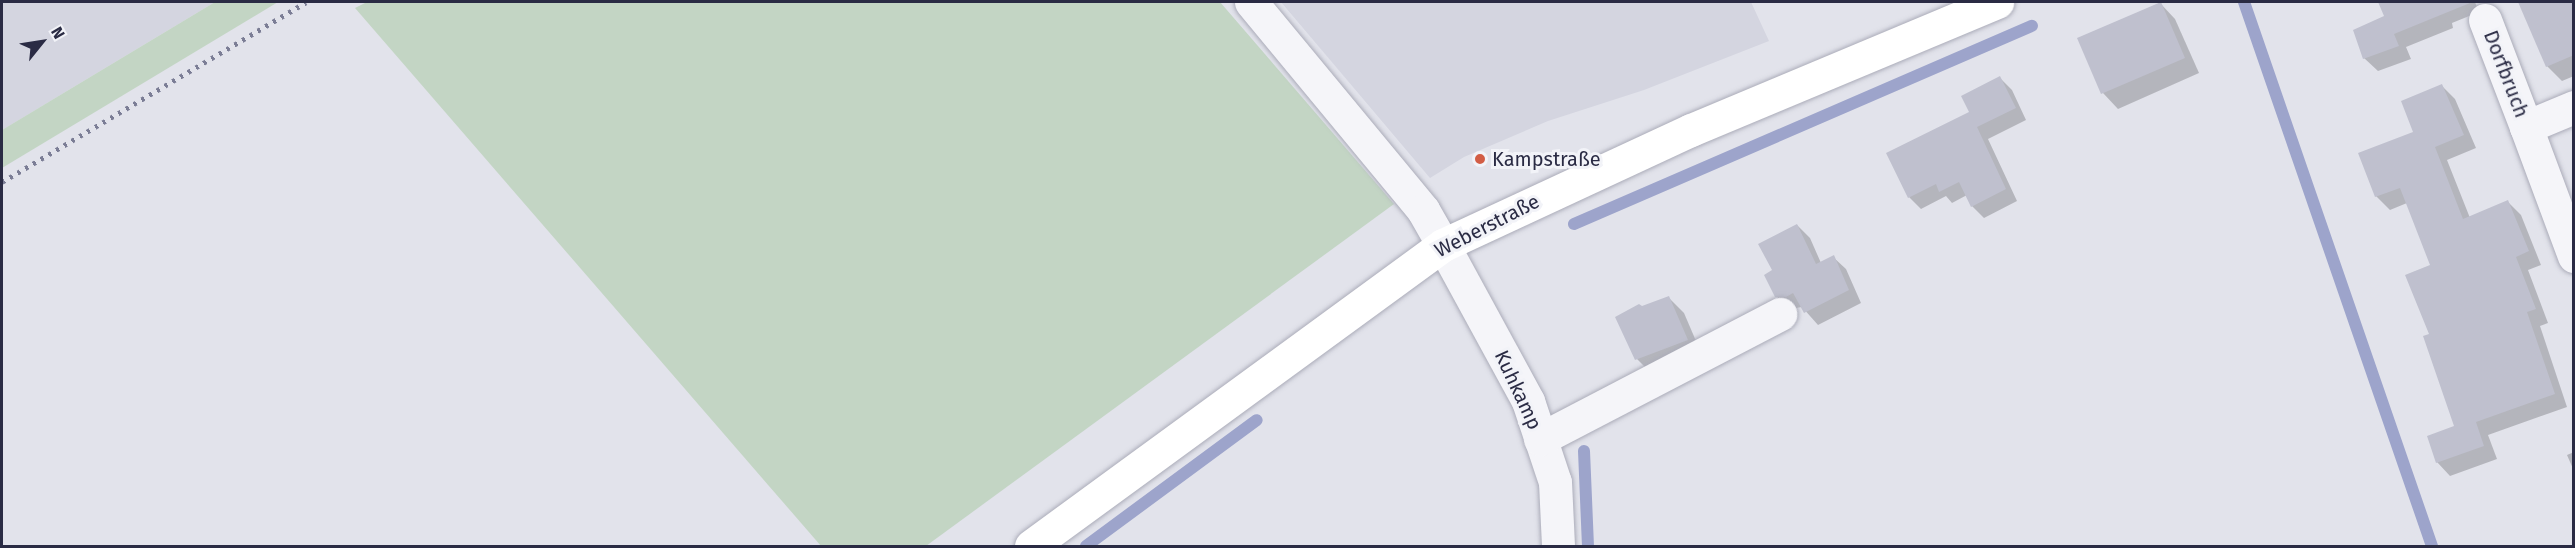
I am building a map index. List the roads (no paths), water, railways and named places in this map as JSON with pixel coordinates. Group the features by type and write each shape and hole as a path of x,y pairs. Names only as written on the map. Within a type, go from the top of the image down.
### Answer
{"main road":[{"name":"Weberstraße","path":"1031,546 1443,245 1691,130 1997,2"}],"street":[{"path":"1251,2 1423,210 1443,245"},
{"name":"Dorfbruch","path":"2485,20 2574,256"},
{"name":"Dorfbruch","path":"2526,128 2574,107"},
{"name":"Kuhkamp","path":"1443,245 1528,401 1555,482 1558,546"},
{"path":"1540,439 1780,314"}],"waterway":[{"path":"2244,2 2432,546"},
{"path":"1574,224 2032,26"},
{"path":"1086,546 1257,420"},
{"path":"1584,451 1588,546"}],"railway":[{"path":"2,182 306,2"}],"place":[{"name":"Kampstraße","path":"1480,159"}]}
